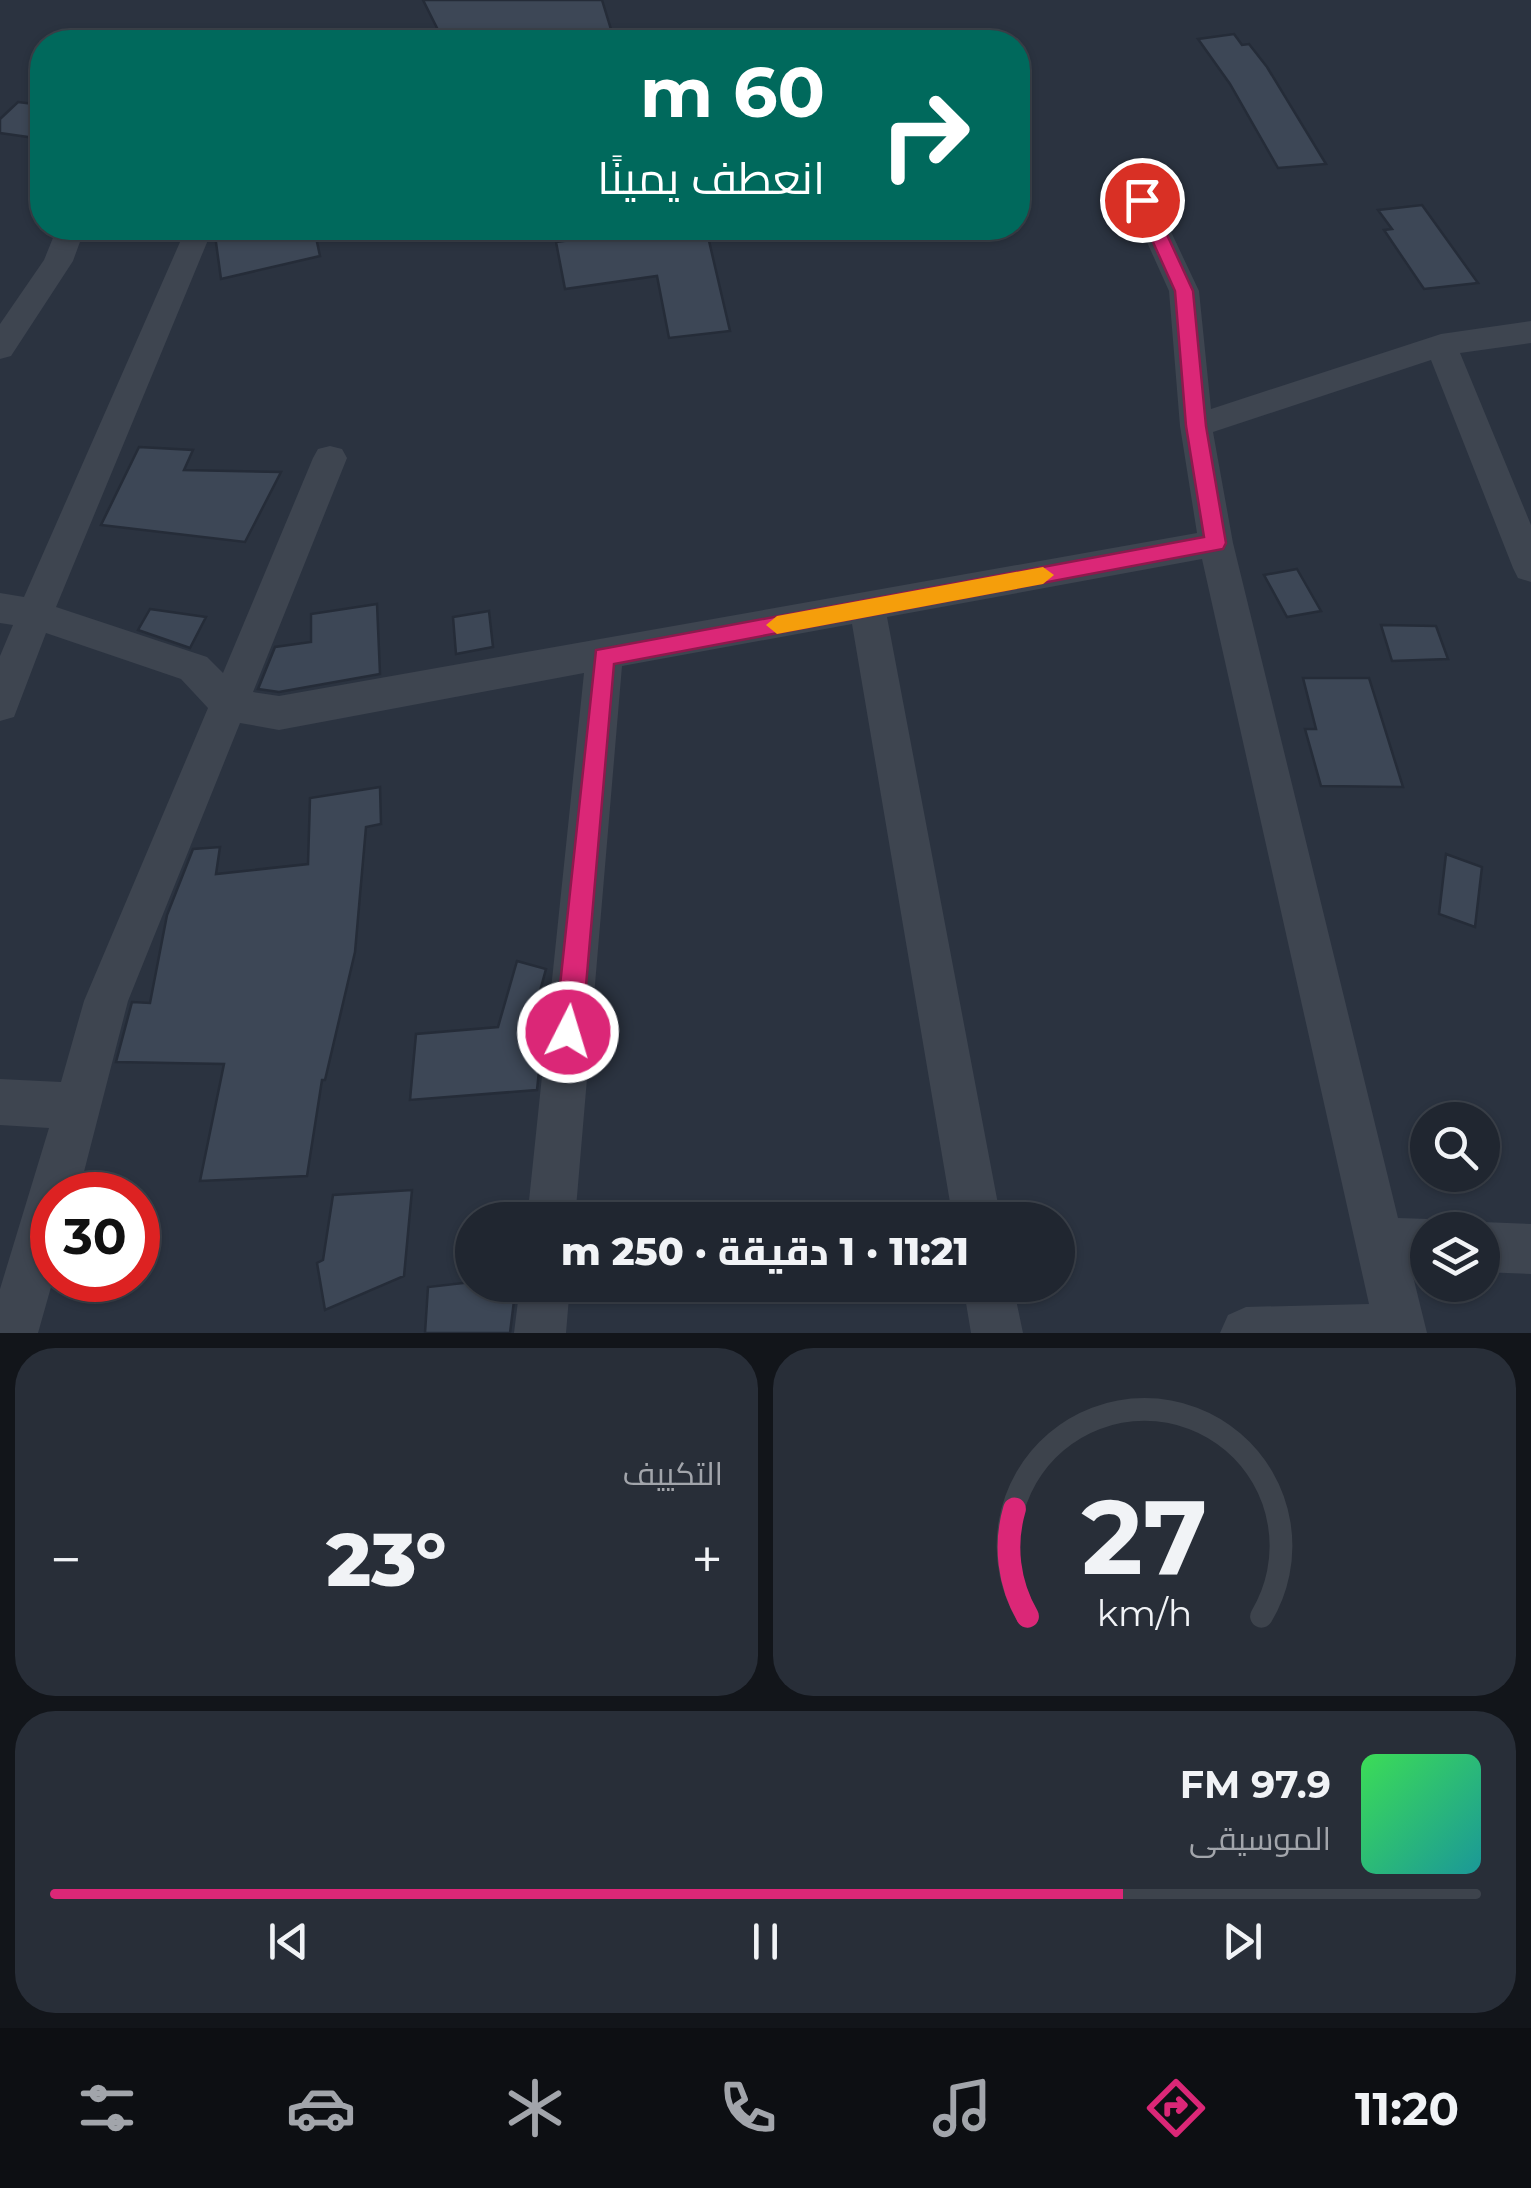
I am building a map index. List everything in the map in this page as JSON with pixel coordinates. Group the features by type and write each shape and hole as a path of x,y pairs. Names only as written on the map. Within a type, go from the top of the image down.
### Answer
{"street":[{"path":"1142,200 1184,291 1196,426 1216,543 1405,1243 1401,1331 1246,1333"},
{"path":"0,348 58,261 66,240"},
{"path":"0,705 17,611 126,406 194,240"},
{"path":"1196,426 1441,345 1531,332"},
{"path":"1441,345 1531,568"},
{"path":"60,1172 106,1001 330,458"},
{"path":"17,611 194,668 228,704 279,713 1216,543"},
{"path":"867,608 974,1202"},
{"path":"553,1202 604,657"},
{"path":"0,1102 78,1106"},
{"path":"1500,1248 1531,1249"},
{"path":"12,1333 30,1274"},
{"path":"540,1333 543,1302"},
{"path":"991,1302 997,1333"}],"building":[{"path":"423,0 602,0 611,30 438,30"},
{"path":"1234,34 1242,45 1249,44 1267,67 1326,164 1278,168 1230,84 1198,39"},
{"path":"18,102 30,104 30,137 0,133 0,119"},
{"path":"1422,205 1478,283 1424,289 1384,230 1392,229 1378,210"},
{"path":"216,240 317,240 320,256 221,279"},
{"path":"709,240 730,331 669,338 657,276 565,289 556,242"},
{"path":"139,447 193,450 184,470 281,472 245,542 101,525"},
{"path":"1297,569 1321,611 1287,617 1264,575"},
{"path":"377,604 380,674 279,692 258,689 275,647 311,642 311,614"},
{"path":"150,609 206,617 190,648 138,630"},
{"path":"489,611 493,647 456,654 453,617"},
{"path":"1381,625 1436,626 1448,659 1392,661"},
{"path":"1303,678 1369,678 1403,787 1321,786 1305,729 1316,729"},
{"path":"380,787 381,824 366,827 355,952 322,1080 307,1176 200,1181 224,1064 116,1062 132,1002 150,1003 167,915 193,849 220,847 216,874 308,864 310,798"},
{"path":"1446,854 1482,867 1475,927 1439,914"},
{"path":"517,961 546,969 531,1024 544,1023 537,1090 410,1100 416,1034 498,1027"},
{"path":"412,1190 404,1276 325,1310 317,1263 323,1260 333,1195"},
{"path":"455,1284 455,1302 514,1302 510,1333 425,1333 428,1287"}],"slow traffic":[{"path":"777,625 1043,575"}],"route":[{"path":"568,1032 604,657 1216,543 1196,426 1184,291 1142,200"}]}
